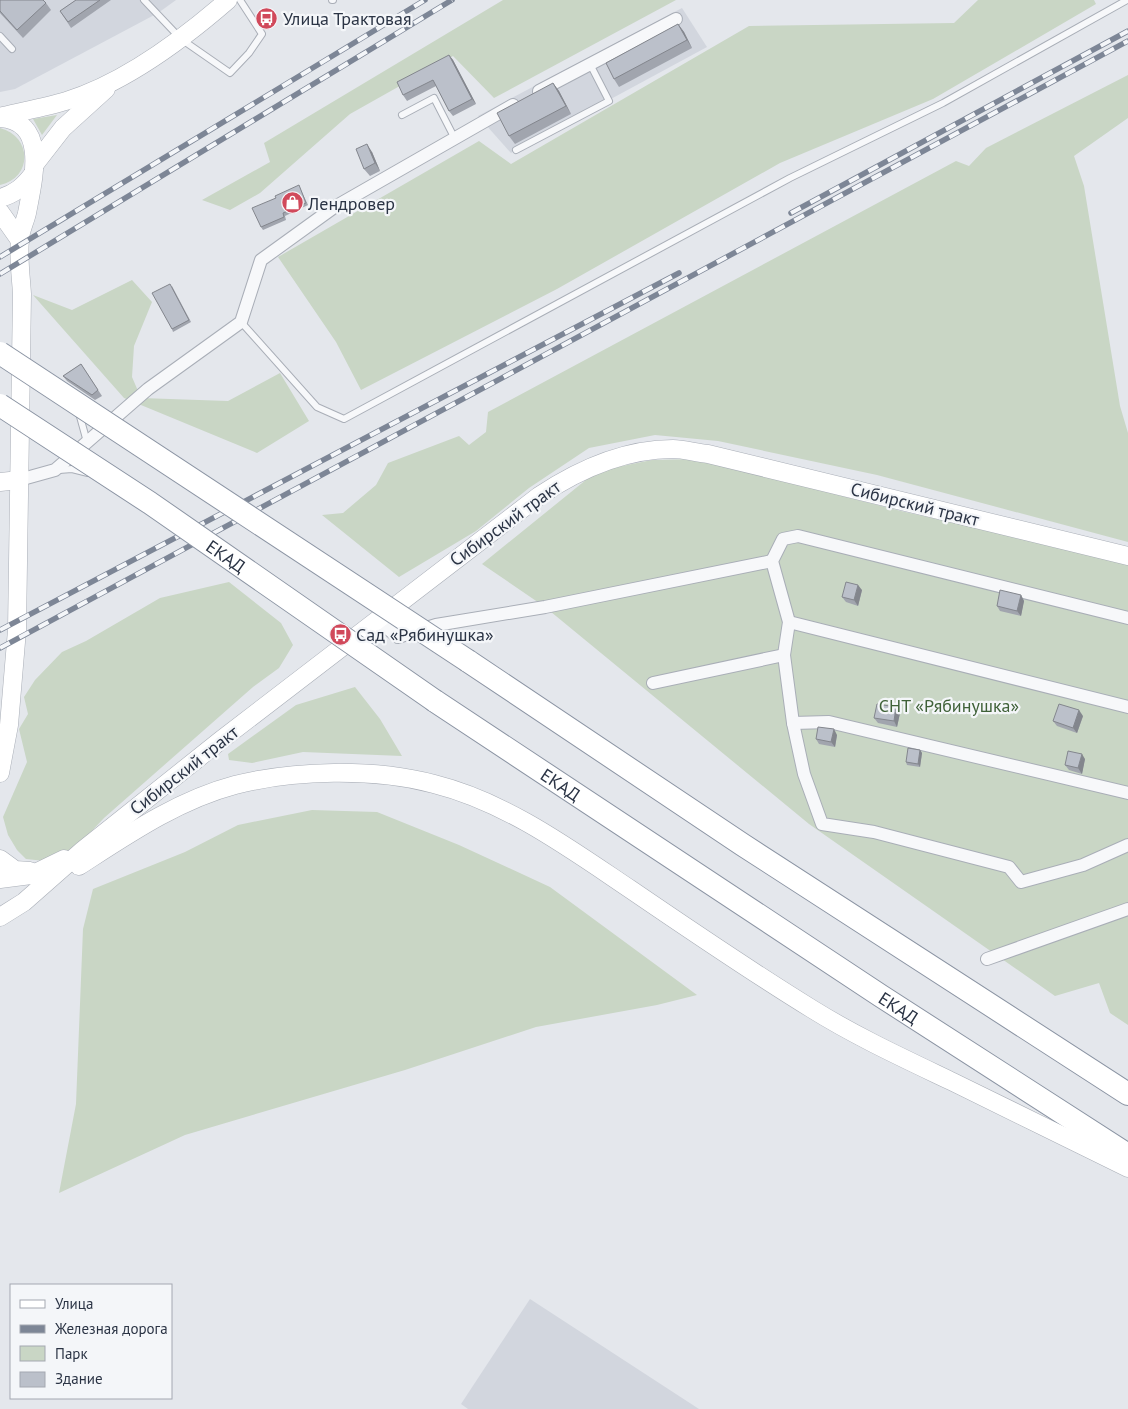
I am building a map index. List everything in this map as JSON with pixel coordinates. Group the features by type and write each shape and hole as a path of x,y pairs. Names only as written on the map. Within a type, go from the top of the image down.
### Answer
{"highway":[{"path":"0,353 743,844 1128,1094"},
{"name":"ЕКАД","path":"0,405 150,503 435,701 873,991 1128,1155"}],"main road":[{"path":"0,118 68,100 118,78 182,39 228,0"},
{"path":"0,198 24,185 63,128 118,78"},
{"path":"0,118 20,122 29,133 33,142 34,169 20,239 22,303 16,661 9,725 0,773"},
{"path":"0,212 20,239"},
{"name":"Сибирский тракт","path":"0,917 24,902 83,850 376,620 539,496 566,478 614,459 673,449 708,454 1128,556"},
{"path":"0,482 20,480"},
{"path":"24,902 128,834 197,799 233,786 310,773 387,776 433,783 476,798 560,842 746,968 849,1032 1128,1168"},
{"name":"Сибирский тракт","path":"0,879 24,877 83,850"},
{"path":"0,858 15,870 43,869"}],"street":[{"path":"20,480 55,470 148,389 241,322 261,260 332,208 454,137 676,19"},
{"path":"1128,618 798,536 783,539 772,561 789,622 784,655 793,723 804,774 822,824 874,832 1009,867 1021,882 1083,865 1128,845"},
{"path":"376,620 398,637 436,625 545,607 772,561"},
{"path":"789,622 1128,708"},
{"path":"653,683 784,655"},
{"path":"793,723 829,722 1128,793"},
{"path":"987,959 1128,909"}],"lane":[{"path":"144,0 182,39 230,73 249,54 262,34 240,0"},
{"path":"241,322 317,407 344,419 790,178 943,103 1127,0"},
{"path":"0,36 12,49"},
{"path":"516,150 608,101 590,64"},
{"path":"402,115 434,98 454,137"},
{"path":"77,403 87,443"},
{"path":"55,470 72,469 119,480"}],"shaded area":[{"path":"0,0 176,0 158,13 15,89 0,92"},
{"path":"682,8 707,47 511,153 478,116"},
{"path":"530,1299 699,1409 468,1409 461,1404"}],"green space":[{"path":"503,0 676,0 494,98 453,56 350,114 260,193 230,210 202,200 270,162 264,143"},
{"path":"978,0 1094,0 1096,4 933,99 780,163 557,289 361,390 336,342 278,257 479,141 511,164 749,26 954,23"},
{"path":"1128,75 1128,118 1074,156 1084,186 1120,406 1128,433 1128,542 877,475 718,441 655,435 589,448 529,488 476,531 399,577 322,515 343,513 376,485 388,463 459,436 469,445 486,432 488,412 956,161 969,166 986,148"},
{"path":"57,115 42,135 33,119"},
{"path":"0,128 11,132 18,139 23,148 24,157 23,166 18,174 11,181 0,185"},
{"path":"132,280 152,302 134,346 132,377 141,398 228,401 280,373 309,421 257,453 124,398 33,295 72,310"},
{"name":"СНТ «Рябинушка»","path":"697,459 901,511 1128,565 1128,1025 1110,1013 1099,983 1055,996 809,824 545,607 482,564 597,471 652,460"},
{"path":"229,582 281,623 293,645 279,668 253,687 104,818 73,851 45,861 26,859 17,850 8,835 3,817 27,762 19,729 28,714 24,697 35,680 62,652 86,641 160,598"},
{"path":"355,687 380,719 402,756 303,752 252,763 229,760 228,754 296,705"},
{"path":"312,810 377,812 459,845 550,887 697,995 657,1005 536,1027 405,1070 185,1135 59,1193 76,1104 83,929 93,889 185,852 238,825"}],"building":[{"path":"0,0 43,0 46,3 17,30 0,11"},
{"path":"76,0 100,0 68,22 60,11"},
{"path":"678,24 687,40 614,79 606,63"},
{"path":"449,55 472,99 449,111 433,80 403,95 397,82"},
{"path":"553,83 566,106 509,136 497,113"},
{"path":"367,144 375,163 364,169 356,149"},
{"path":"299,185 306,203 283,213 284,217 261,227 252,208 276,198 275,196"},
{"path":"170,284 189,320 172,329 152,293"},
{"path":"81,364 98,390 92,395 63,376"},
{"path":"846,582 858,585 854,600 842,597"},
{"path":"1000,590 1021,595 1017,611 997,606"},
{"path":"877,704 896,707 894,721 874,718"},
{"path":"1059,704 1079,710 1073,728 1053,721"},
{"path":"818,727 834,729 831,742 816,739"},
{"path":"908,748 920,750 918,764 906,762"},
{"path":"1068,751 1082,754 1078,768 1065,765"}],"railway":[{"path":"0,257 425,0"},
{"path":"0,274 452,0"},
{"path":"791,213 1128,31"},
{"path":"0,648 1128,41"},
{"path":"0,630 679,273"}],"place":[{"name":"Улица Трактовая","path":"267,18"},
{"name":"Лендровер","path":"292,203"},
{"name":"Сад «Рябинушка»","path":"340,634"}]}
